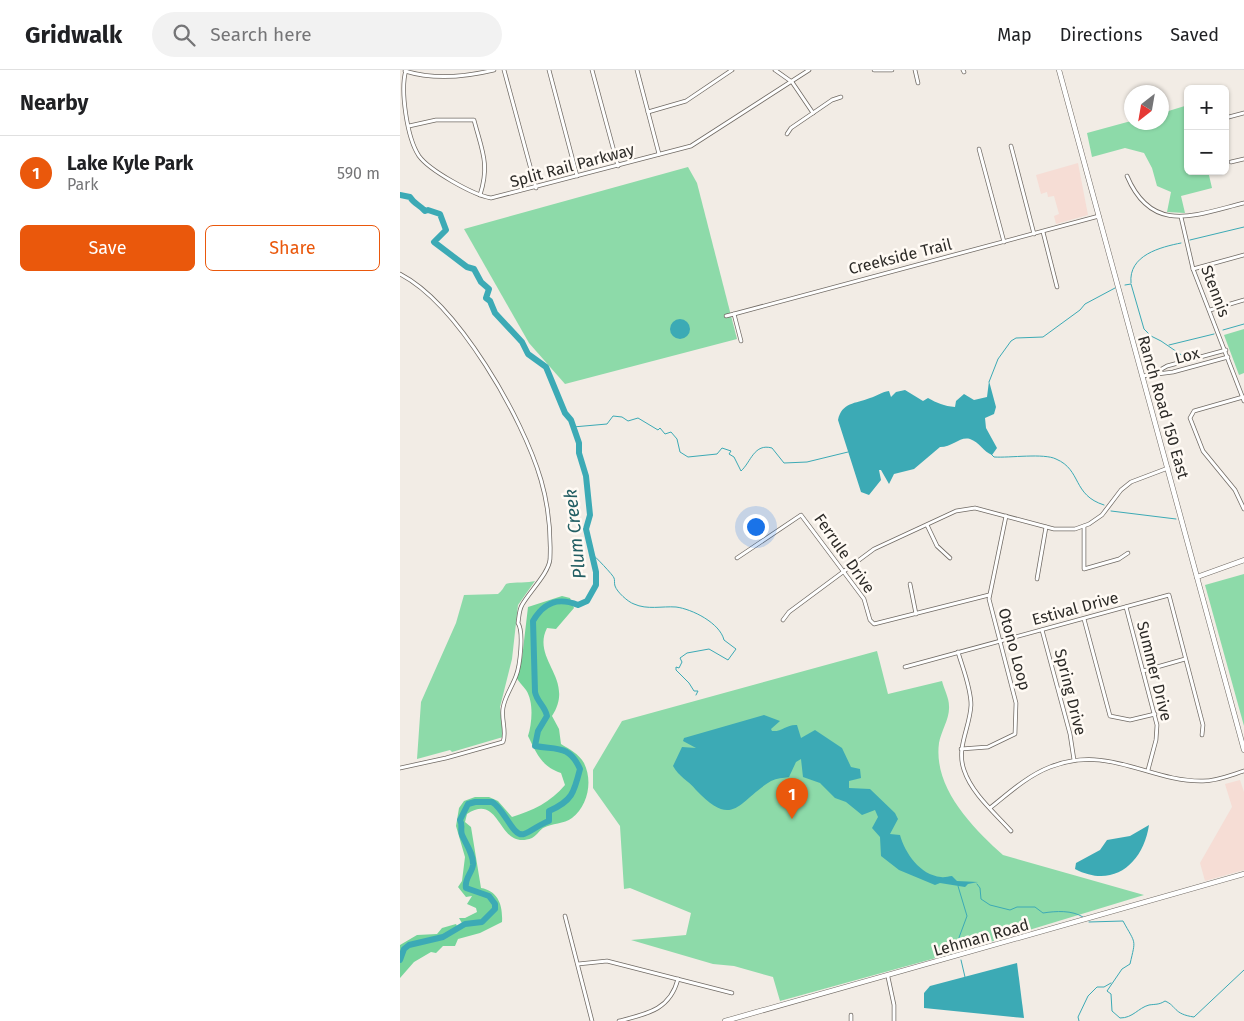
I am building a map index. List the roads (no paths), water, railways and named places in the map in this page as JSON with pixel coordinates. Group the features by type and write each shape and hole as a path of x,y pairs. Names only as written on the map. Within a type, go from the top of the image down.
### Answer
{"main road":[{"name":"Ranch Road 150 East","path":"1060,70 1244,750"},
{"path":"1197,577 1244,560"},
{"name":"Lehman Road","path":"725,1021 888,977 1244,874"}],"street":[{"path":"406,70 432,76 472,75 494,70"},
{"name":"Split Rail Parkway","path":"406,70 402,94 408,126 414,147 424,162 480,195 500,197 698,143 809,70"},
{"path":"504,70 536,188"},
{"path":"548,70 577,176"},
{"path":"592,70 618,166"},
{"path":"637,70 659,154"},
{"path":"648,112 686,101 732,70"},
{"path":"775,70 792,82 813,113"},
{"path":"874,70 892,70"},
{"path":"914,70 918,83"},
{"path":"787,134 791,128 841,97"},
{"path":"1229,117 1244,113"},
{"path":"408,126 436,120 474,120 486,167 486,176 480,195"},
{"path":"1011,146 1034,234"},
{"path":"978,149 1004,242"},
{"path":"1231,162 1244,159"},
{"path":"1127,176 1134,192 1145,205 1161,214 1181,217 1244,203"},
{"name":"Creekside Trail","path":"726,316 1099,216"},
{"name":"Stennis","path":"1181,217 1193,269 1244,398"},
{"path":"1043,232 1057,287"},
{"path":"1193,269 1244,255"},
{"path":"400,274 439,303 460,327 522,430 541,481 550,549 548,566 521,606 518,623 521,627 518,668 503,708 502,719 506,737 503,742 446,758 400,768"},
{"path":"1210,310 1244,300"},
{"path":"734,314 741,341"},
{"name":"Lox","path":"1152,374 1167,366 1226,350"},
{"name":"Lox","path":"1142,376 1173,372 1228,358"},
{"path":"1244,398 1190,413 1190,418 1203,451 1235,490 1244,509"},
{"path":"783,620 789,612 874,549 956,511 970,508 1062,530 1084,526 1102,515 1127,485 1140,477 1169,468"},
{"name":"Ferrule Drive","path":"737,558 801,515 864,599 872,623 878,624 989,594"},
{"name":"Otono Loop","path":"961,749 988,747 1015,734 1016,703 990,607 989,594 1006,516"},
{"path":"927,525 937,546 950,558"},
{"path":"1084,526 1084,569 1119,559 1128,552"},
{"path":"1037,578 1046,527"},
{"path":"910,584 916,614"},
{"name":"Estival Drive","path":"905,667 1169,595 1185,659"},
{"name":"Summer Drive","path":"1126,607 1155,714 1157,734 1148,770"},
{"path":"1084,619 1110,716 1130,720 1155,714"},
{"name":"Spring Drive","path":"1042,630 1070,734 1074,760"},
{"path":"958,652 970,700 970,714 961,749 962,762 967,777 990,808 1011,831"},
{"path":"1143,671 1185,659 1203,725 1202,735"},
{"path":"990,808 1036,773 1074,760 1106,760 1184,779 1204,781 1244,771"},
{"path":"564,916 592,1021"},
{"path":"578,964 607,961 732,993"},
{"path":"888,977 894,1005 894,1021"},
{"path":"619,1021 661,1008 674,991 678,979"},
{"path":"851,1021 852,1015"}],"water":[{"path":"680,319 687,322 690,329 687,336 680,339 673,336 670,329 673,322"},
{"path":"989,381 996,407 994,414 985,418 986,428 997,448 992,455 973,440 966,438 945,447 940,447 914,469 894,474 889,484 881,470 879,470 881,480 869,495 861,492 838,420 846,407 889,391 891,397 896,392 905,390 923,401 928,398 947,406 955,407 956,401 964,394 974,400 987,397"},
{"path":"764,715 780,721 771,729 772,731 797,725 801,738 815,730 842,748 851,767 860,769 861,778 849,781 849,788 870,789 895,813 898,819 890,834 900,835 910,856 920,868 933,875 942,877 952,876 957,881 978,882 968,884 965,887 940,883 935,885 899,870 881,856 880,837 872,828 878,817 875,810 862,815 846,802 835,798 820,783 803,777 801,759 796,762 789,777 771,781 743,803 728,810 719,808 709,802 673,766 682,747 696,748 683,741 684,738"},
{"path":"1149,825 1146,839 1140,851 1124,869 1114,874 1102,876 1075,869 1076,863 1100,850 1107,840 1130,836"},
{"path":"1017,963 1024,1018 924,1008 924,993 930,986"}],"waterway":[{"name":"Plum Creek","path":"400,195 410,197 425,211 428,210 440,214 446,230 434,242 467,267 474,269 481,282 489,289 486,298 490,301 495,313 522,342 528,354 546,367 565,413 571,420 579,443 579,453 586,476 590,515 586,529 596,572 596,585 587,601 578,605 564,601 552,603 542,609 533,621 535,692 547,716 538,731 535,746 556,748 571,755 580,769 574,790 563,804 549,811 549,821 524,834 516,832 501,810 492,802 468,804 460,820 462,835 473,861 466,882 466,888 489,896 495,904 495,909 482,922 465,924 443,937 409,945 404,949 400,960"},
{"path":"1190,240 1244,227"},
{"path":"1131,283 1131,273 1140,259 1156,250 1181,243"},
{"path":"1125,285 1131,284 1144,329 1151,336 1183,356"},
{"path":"989,382 998,359 1011,341 1016,338 1043,337 1080,310 1085,304 1115,288"},
{"path":"1223,330 1244,324"},
{"path":"1169,345 1214,334"},
{"path":"573,427 607,424 613,416 622,417 628,421 638,418 658,430 660,428 665,434 671,432 677,439 680,452 688,457 717,454 722,448 731,451 729,454 734,457 741,471 757,451 766,447 772,448 784,463 807,462 848,452"},
{"path":"991,454 994,457 1035,456 1056,459 1070,469 1087,495 1094,501 1104,505"},
{"path":"1111,511 1176,519"},
{"path":"591,553 613,576 616,588 629,601 644,607 676,607 697,614 717,628 724,640 736,649 728,660 709,649 687,653 680,658 682,662 679,668 676,667 676,670 694,691 698,691 696,695"},
{"path":"977,884 980,888 981,899 990,905 1010,910 1017,907 1035,907 1043,913 1069,912 1083,917"},
{"path":"958,886 967,916 957,943 959,953"},
{"path":"1089,922 1123,921 1134,942 1130,964 1122,969 1107,991 1111,994 1112,1011 1120,1018 1125,1018 1145,1006 1165,1001 1182,1014 1194,1017 1244,970"},
{"path":"961,960 965,977"},
{"path":"1079,1021 1078,1017 1088,996 1097,987 1104,987 1111,983"}],"place":[{"name":"Lake Kyle Park","path":"792,819"}]}
